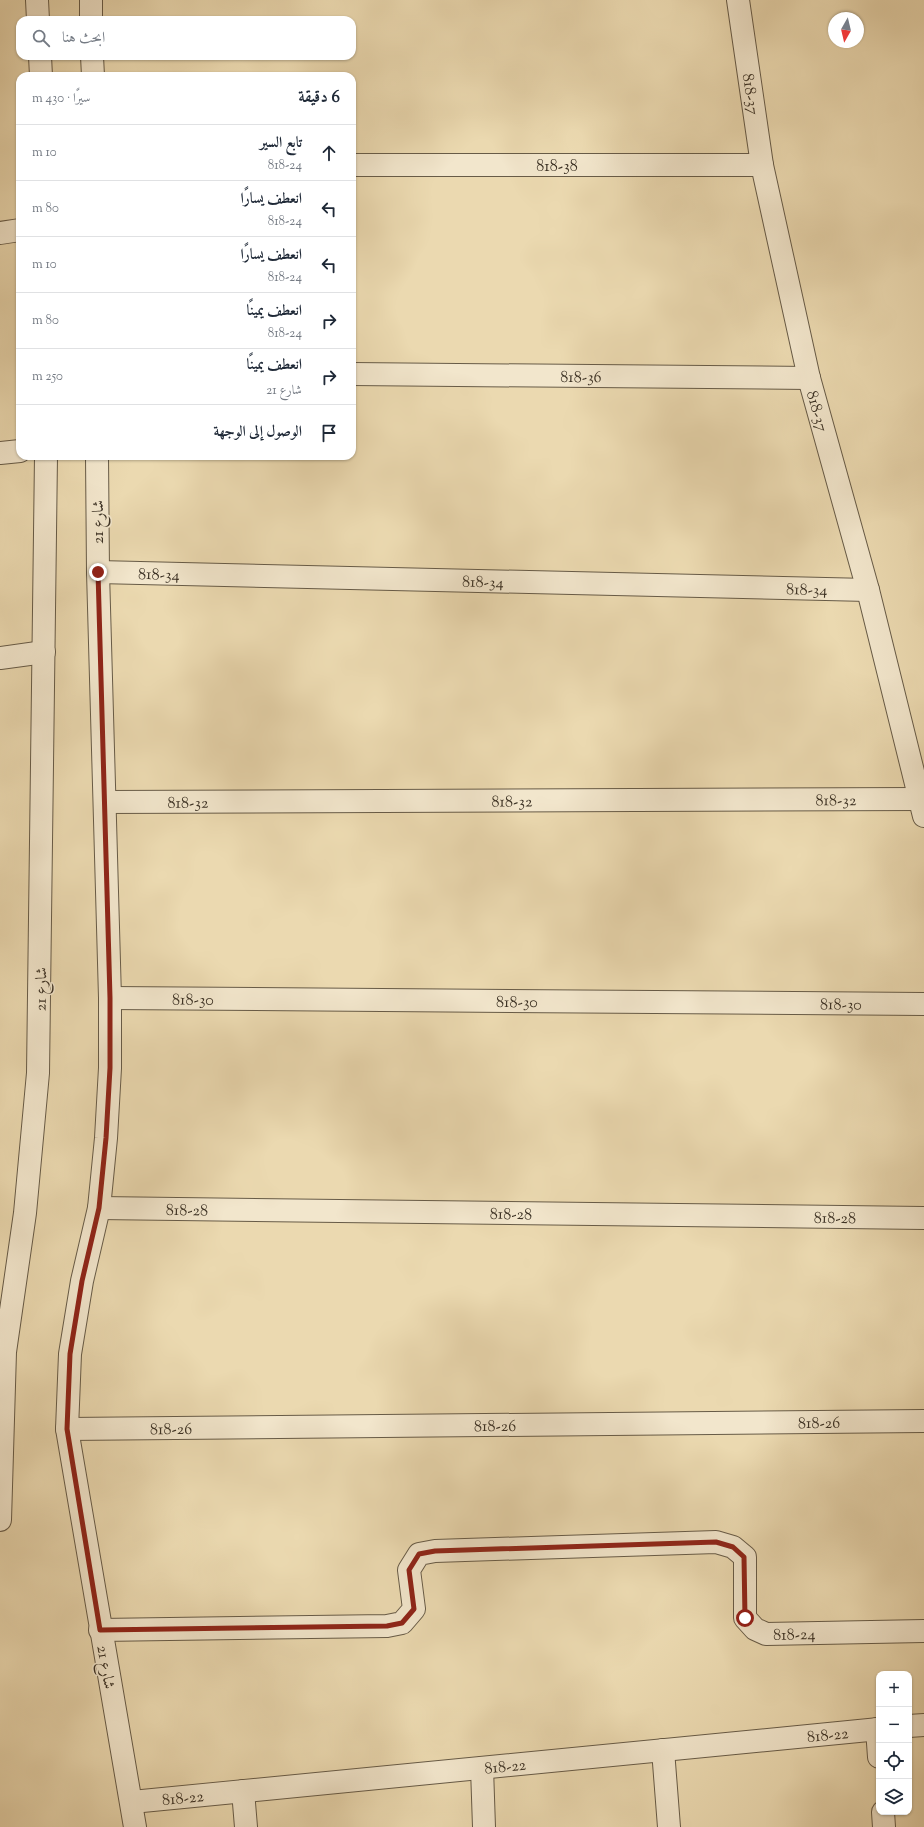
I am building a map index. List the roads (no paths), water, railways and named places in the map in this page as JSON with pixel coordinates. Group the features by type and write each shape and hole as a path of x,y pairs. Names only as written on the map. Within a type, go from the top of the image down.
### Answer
{"street":[{"path":"37,0 38,16"},
{"path":"91,0 91,16"},
{"name":"818-37","path":"738,0 762,165 809,378 868,590 922,807"},
{"path":"40,60 40,72"},
{"path":"92,60 92,72"},
{"name":"818-38","path":"356,165 762,165"},
{"path":"0,233 16,231"},
{"name":"818-36","path":"356,374 809,378"},
{"path":"0,453 16,451"},
{"name":"شارع 21","path":"0,1520 2,1352 25,1213 38,1073 46,460"},
{"name":"شارع 21","path":"97,460 98,572 110,998 110,1076 99,1208 82,1281 70,1354 67,1429 100,1630 132,1802 135,1827"},
{"name":"818-34","path":"98,572 868,590"},
{"path":"0,658 44,652"},
{"name":"818-32","path":"105,802 922,807"},
{"name":"818-30","path":"110,998 924,1004"},
{"name":"818-28","path":"99,1208 924,1218"},
{"name":"818-26","path":"67,1429 924,1421"},
{"name":"818-24","path":"100,1630 387,1626 402,1623 414,1609 409,1570 419,1554 435,1551 716,1542 733,1547 744,1557 745,1618 754,1629 766,1634 924,1631"},
{"path":"912,1726 924,1725"},
{"name":"818-22","path":"132,1802 876,1729"},
{"path":"663,1750 669,1827"},
{"path":"482,1768 484,1827"},
{"path":"243,1791 246,1827"},
{"path":"883,1815 884,1827"}]}
